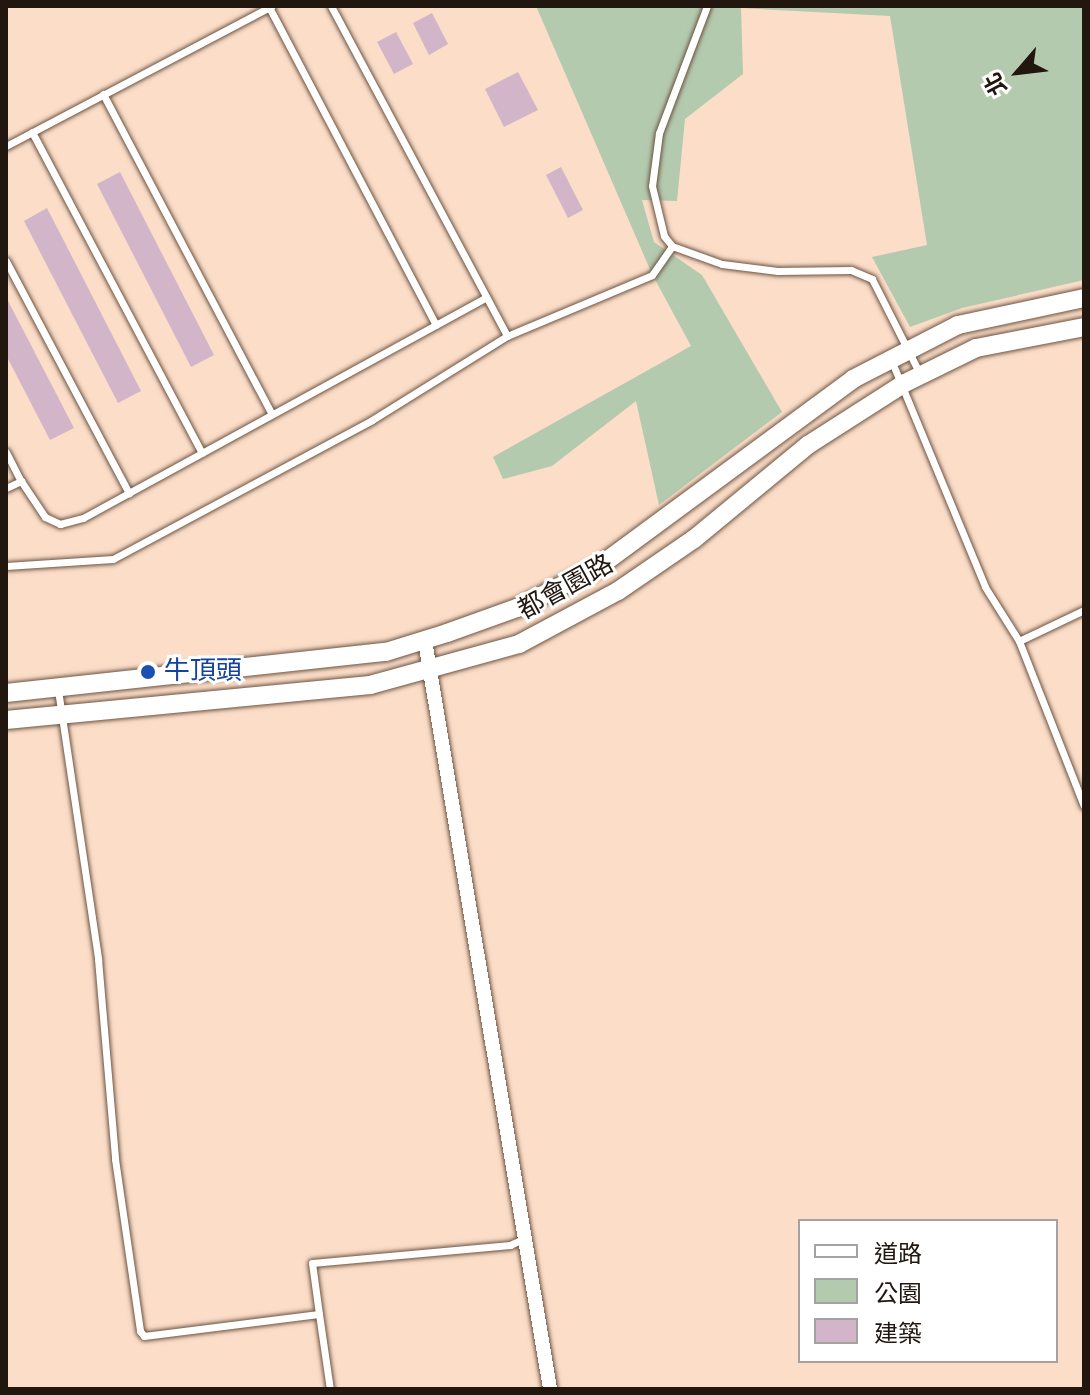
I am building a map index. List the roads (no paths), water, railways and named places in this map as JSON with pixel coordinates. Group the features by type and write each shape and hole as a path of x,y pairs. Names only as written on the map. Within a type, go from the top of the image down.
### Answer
{"street":[{"name":"都會園路","path":"6,693 386,652 517,608 597,568 853,379 958,325 1084,298"},
{"name":"都會園路","path":"6,720 293,694 432,671 519,644 618,591 694,539 808,445 903,385 976,348 1084,327"},
{"path":"425,641 550,1389"}],"lane":[{"path":"331,6 507,336"},
{"path":"707,6 659,133 652,186 660,227 672,246 722,264 851,270 872,279 921,376"},
{"path":"6,146 270,7 436,325"},
{"path":"103,94 272,414"},
{"path":"32,132 202,453"},
{"path":"6,566 113,559 372,420 507,336 652,275 672,246"},
{"path":"6,261 129,493"},
{"path":"6,452 45,517 60,524 83,518 485,298"},
{"path":"891,359 985,587 1019,641 1084,806"},
{"path":"6,488 21,481"},
{"path":"1019,641 1084,610"},
{"path":"58,687 98,959 115,1159 140,1331 144,1336 319,1314"},
{"path":"330,1389 312,1263 510,1245 527,1237"}],"place":[{"name":"牛頂頭","path":"148,672"}]}
